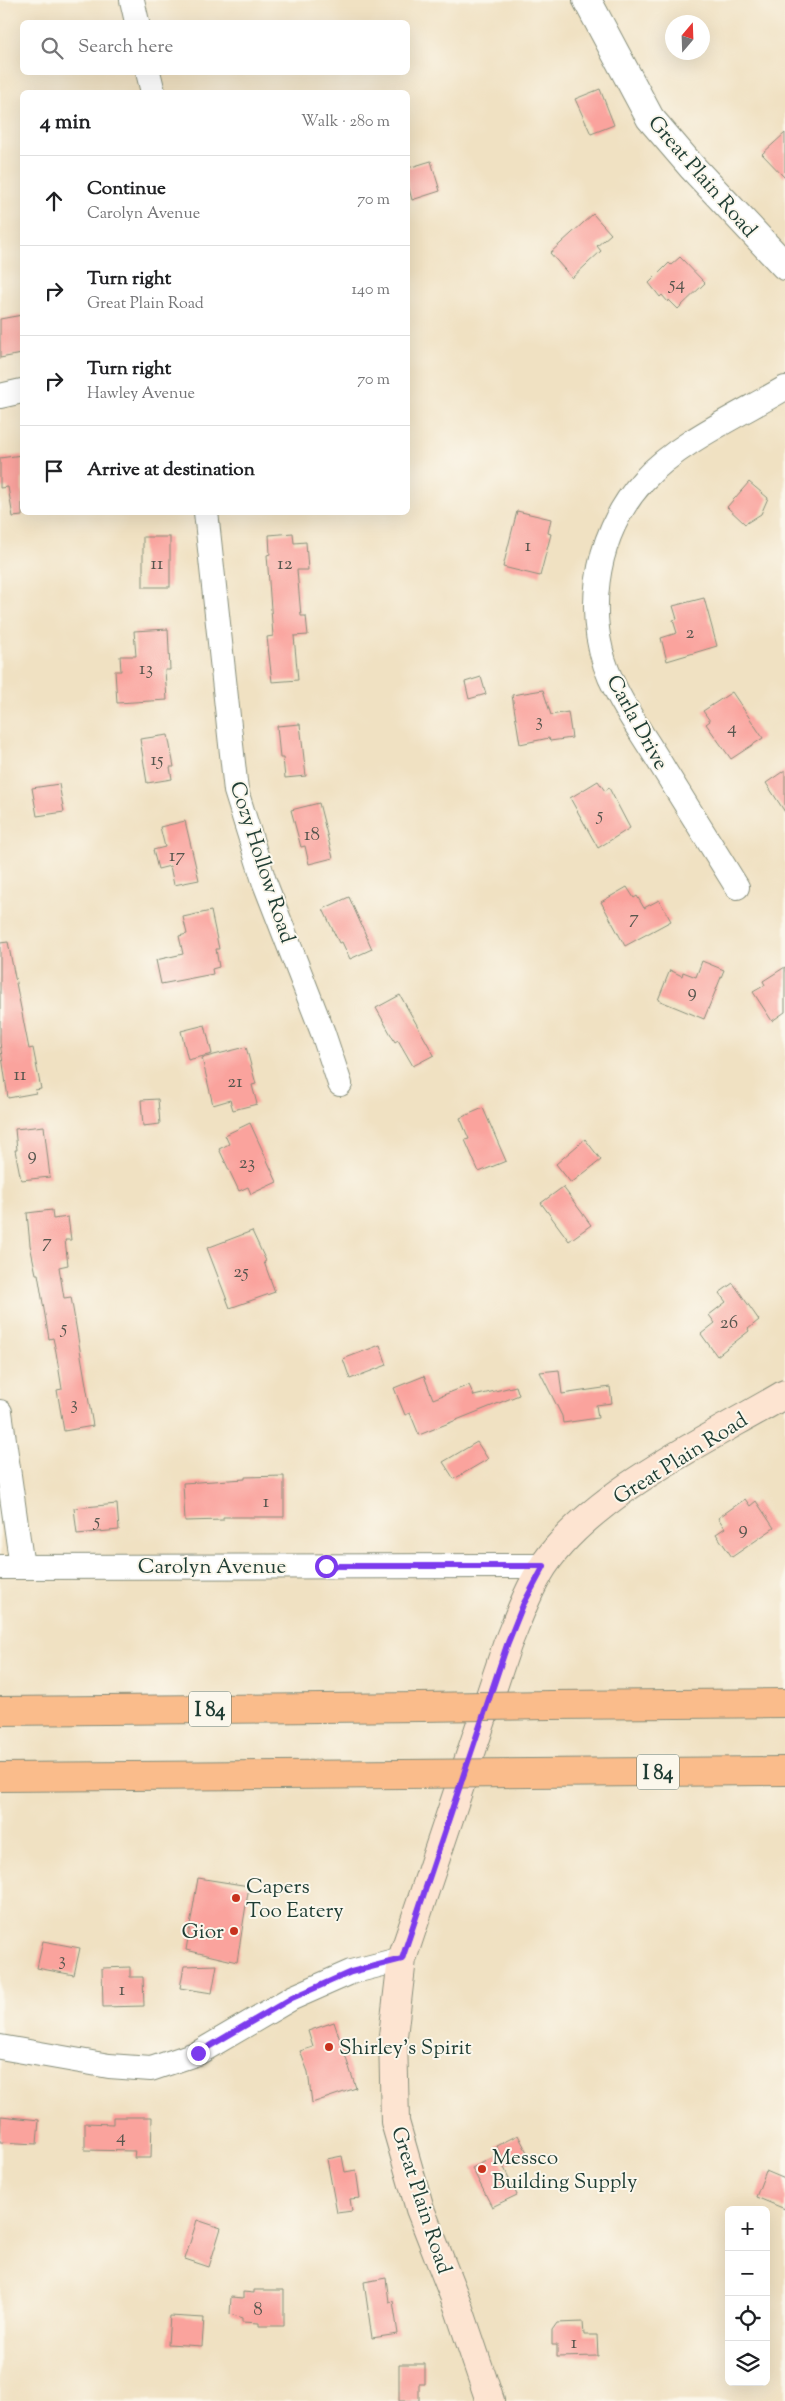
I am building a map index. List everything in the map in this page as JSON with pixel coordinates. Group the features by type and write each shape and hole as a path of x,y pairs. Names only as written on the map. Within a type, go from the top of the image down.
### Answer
{"highway":[{"name":"I 84","path":"0,1711 785,1703"},
{"name":"I 84","path":"0,1777 785,1771"}],"main road":[{"name":"Great Plain Road","path":"490,2401 458,2306 422,2216 395,2122 393,2036 402,1959 507,1645 523,1605 544,1566 565,1540 603,1506 652,1470 785,1394"}],"street":[{"path":"132,0 137,20"},
{"name":"Great Plain Road","path":"587,0 650,118 692,168 785,266"},
{"path":"149,75 152,90"},
{"name":"Carla Drive","path":"737,887 615,689 602,651 596,617 598,581 605,543 622,508 643,481 666,460 785,388"},
{"path":"0,396 20,391"},
{"name":"Cozy Hollow Road","path":"206,515 236,791 264,881 323,1033 340,1084"},
{"path":"0,1412 11,1567"},
{"name":"Carolyn Avenue","path":"11,1567 544,1566"},
{"path":"0,2047 109,2066 152,2070 198,2053 292,1998 351,1972 402,1959"}],"building":[{"path":"600,89 614,125 591,134 575,99"},
{"path":"785,133 785,178 762,154"},
{"path":"431,161 440,191 412,200 410,192 410,167"},
{"path":"593,214 611,234 597,246 601,251 572,278 550,253"},
{"path":"680,257 705,283 678,309 662,295 660,297 649,283 669,263 671,265"},
{"path":"20,315 20,354 0,358 0,319"},
{"path":"20,455 20,515 22,516 13,517 8,487 0,488 0,458"},
{"path":"749,482 768,498 761,514 745,524 727,507"},
{"path":"517,511 551,519 548,533 551,534 540,576 503,567"},
{"path":"293,533 294,543 306,542 308,570 297,570 301,616 306,616 308,635 294,636 298,680 272,682 267,637 273,636 267,555 270,554 269,535"},
{"path":"143,537 170,537 170,587 143,587"},
{"path":"704,598 717,646 667,661 661,638 677,633 673,620 677,619 673,606"},
{"path":"168,629 170,670 165,670 167,700 117,703 115,671 121,671 120,656 136,656 134,631"},
{"path":"481,677 486,694 469,699 465,682"},
{"path":"543,690 551,715 568,712 572,738 550,741 549,738 520,744 512,695"},
{"path":"732,692 763,738 731,759 706,724 710,721 703,711"},
{"path":"300,724 306,776 285,778 283,758 280,758 277,726"},
{"path":"168,735 174,767 170,767 172,779 147,783 140,739"},
{"path":"785,770 785,812 766,783"},
{"path":"598,781 605,791 609,788 630,828 598,848 570,798"},
{"path":"59,784 64,812 37,816 32,788"},
{"path":"319,803 333,858 309,864 305,846 301,847 291,810"},
{"path":"185,821 199,880 174,885 170,866 158,869 153,850 165,847 160,827"},
{"path":"627,887 634,898 637,896 644,908 659,900 671,921 625,946 601,902"},
{"path":"349,897 372,949 350,959 342,942 339,943 323,909"},
{"path":"211,911 219,949 216,949 219,967 212,969 213,974 161,984 156,960 183,954 179,936 187,934 183,917"},
{"path":"8,942 29,1049 33,1048 41,1089 35,1090 36,1093 8,1098 0,1043 0,943"},
{"path":"702,961 724,970 704,1019 658,1000 670,970 682,976 683,972 696,977"},
{"path":"785,967 785,1012 772,1021 753,992 765,985 763,981"},
{"path":"400,995 434,1055 413,1066 398,1040 395,1042 376,1008"},
{"path":"205,1025 212,1054 188,1060 181,1031"},
{"path":"246,1047 256,1084 252,1085 257,1104 233,1110 230,1100 213,1105 202,1058"},
{"path":"158,1099 160,1124 143,1126 141,1100"},
{"path":"483,1108 506,1161 479,1172 465,1140 469,1139 460,1118"},
{"path":"250,1123 277,1182 251,1194 248,1187 239,1191 219,1149 229,1144 225,1135"},
{"path":"44,1126 50,1177 21,1180 15,1150 17,1150 15,1129"},
{"path":"585,1139 601,1160 571,1183 556,1164"},
{"path":"563,1187 591,1225 569,1241 541,1203"},
{"path":"52,1210 53,1219 68,1217 71,1240 65,1240 68,1265 59,1267 64,1298 71,1297 93,1426 64,1431 57,1390 62,1389 56,1352 53,1338 49,1339 38,1274 36,1274 30,1245 27,1213"},
{"path":"252,1231 266,1261 264,1262 275,1292 230,1308 207,1248"},
{"path":"733,1283 759,1320 748,1329 749,1331 717,1356 701,1334 715,1323 709,1315 726,1302 719,1293"},
{"path":"380,1345 387,1365 350,1379 343,1359"},
{"path":"559,1370 562,1394 610,1387 612,1403 596,1405 598,1418 563,1423 562,1416 540,1372"},
{"path":"424,1376 433,1399 469,1385 474,1396 516,1386 519,1395 419,1435 410,1413 405,1415 394,1388"},
{"path":"477,1442 488,1459 454,1479 443,1462"},
{"path":"284,1476 284,1517 223,1517 223,1520 185,1521 183,1483 245,1479 245,1477"},
{"path":"745,1499 750,1506 756,1501 774,1528 732,1557 716,1534 725,1528 718,1518"},
{"path":"117,1504 119,1530 77,1534 74,1508"},
{"path":"198,1878 249,1886 237,1962 186,1950"},
{"path":"43,1941 80,1948 74,1975 37,1968"},
{"path":"217,1965 212,1993 180,1988 184,1966"},
{"path":"130,1967 130,1977 143,1977 144,2006 103,2007 102,1968"},
{"path":"334,2022 356,2088 312,2103 308,2072 300,2051 313,2047 308,2031"},
{"path":"1,2116 39,2120 37,2144 0,2142"},
{"path":"113,2117 152,2117 151,2158 134,2158 135,2151 85,2150 85,2123 113,2124"},
{"path":"518,2135 528,2154 506,2165 496,2146"},
{"path":"498,2155 517,2195 492,2207 472,2168"},
{"path":"342,2156 345,2172 356,2170 360,2198 350,2199 352,2211 337,2213 327,2159"},
{"path":"766,2171 785,2179 785,2209 756,2197"},
{"path":"197,2220 221,2228 209,2267 185,2259"},
{"path":"386,2278 389,2302 393,2301 398,2334 372,2338 364,2282"},
{"path":"254,2290 284,2290 284,2326 259,2326 259,2323 242,2322 242,2318 230,2314 231,2297 243,2298 243,2292 254,2293"},
{"path":"170,2316 204,2318 202,2346 168,2344"},
{"path":"583,2322 584,2335 597,2335 598,2356 557,2357 557,2345 552,2345 552,2330 557,2323"},
{"path":"399,2364 425,2364 425,2384 419,2384 419,2401 399,2401"}],"place":[{"name":"Capers Too Eatery","path":"236,1898"},
{"name":"Gior","path":"234,1931"},
{"name":"Shirley's Spirit","path":"329,2047"},
{"name":"Messco Building Supply","path":"482,2169"}],"route":[{"path":"198,2053 292,1998 351,1972 402,1959 507,1645 523,1605 544,1566 326,1566"}]}
